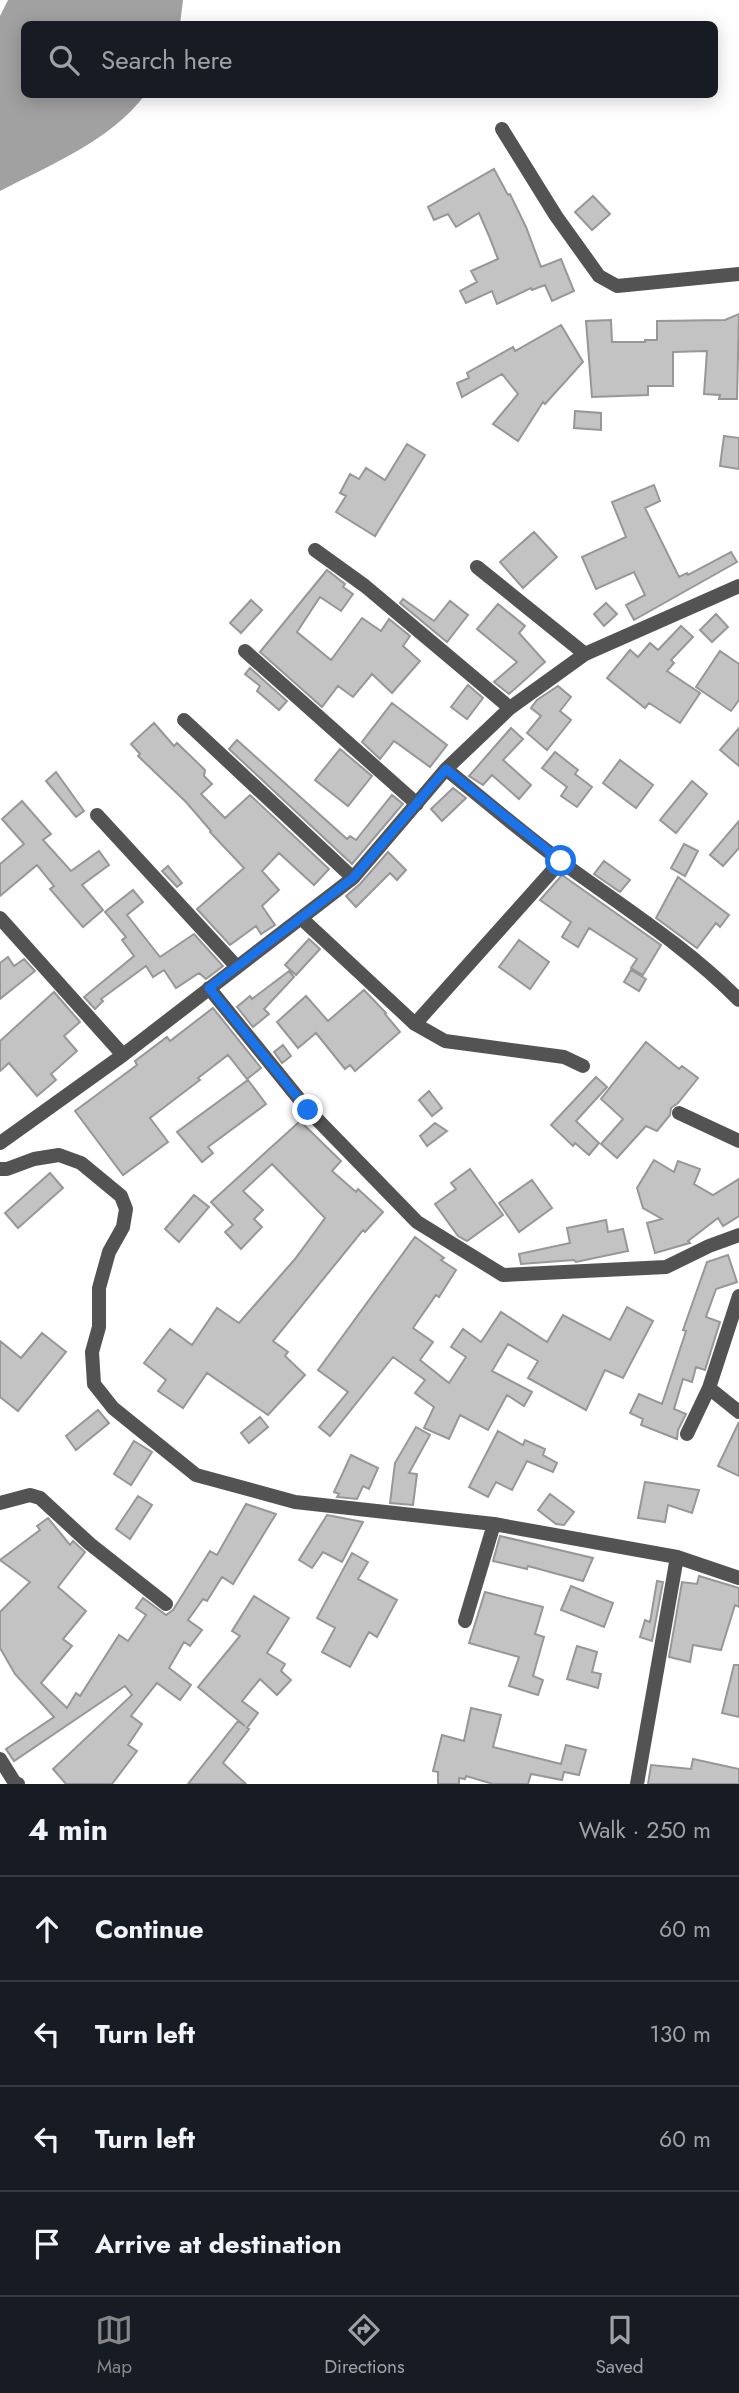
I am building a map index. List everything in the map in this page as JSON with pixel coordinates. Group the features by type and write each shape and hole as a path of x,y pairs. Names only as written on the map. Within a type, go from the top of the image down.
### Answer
{"street":[{"path":"502,129 556,216 598,276 617,286 739,274"},
{"path":"315,550 365,586 510,708"},
{"path":"477,566 585,654"},
{"path":"0,1143 123,1055 353,878 446,769 510,708 585,654 739,587"},
{"path":"245,651 417,803"},
{"path":"184,720 353,878"},
{"path":"446,769 561,861 646,922 717,978 739,1000"},
{"path":"97,815 237,967"},
{"path":"415,1024 561,861"},
{"path":"0,918 123,1055"},
{"path":"301,918 415,1024 445,1041 564,1057 583,1066"},
{"path":"209,988 308,1110 417,1222 503,1275 666,1267 709,1245 739,1235"},
{"path":"678,1113 739,1142"},
{"path":"0,1169 34,1159 59,1156 81,1163 121,1196 126,1209 122,1227 109,1252 99,1287 99,1326 92,1352 94,1384 113,1408 196,1475 295,1502 494,1524 677,1557 739,1578"},
{"path":"687,1433 709,1388 739,1296"},
{"path":"709,1388 739,1412"},
{"path":"0,1503 30,1494 40,1498 90,1544 166,1604"},
{"path":"465,1621 494,1524"},
{"path":"637,1784 677,1557"},
{"path":"0,1759 18,1784"}],"shaded area":[{"path":"8,0 183,0 180,21 21,21 21,98 142,98 115,126 97,139 0,191 0,16"}],"building":[{"path":"494,169 526,227 541,267 561,259 574,291 552,301 545,285 532,290 531,288 497,304 492,291 466,303 460,291 477,282 471,271 498,259 489,236 479,213 456,227 448,214 434,220 428,207"},
{"path":"593,196 610,214 592,230 575,212"},
{"path":"739,314 737,399 719,399 720,395 704,394 707,351 673,352 673,386 648,386 648,395 592,397 586,321 611,320 612,342 645,342 657,340 657,321 725,320"},
{"path":"561,325 583,362 545,404 543,402 518,441 493,424 518,394 502,374 462,397 457,383 469,378 467,373 513,347 515,351"},
{"path":"575,411 601,413 601,430 574,428"},
{"path":"724,436 739,438 739,469 720,466"},
{"path":"407,444 425,455 375,536 336,512 346,496 340,493 350,474 359,479 366,468 385,480"},
{"path":"654,485 660,501 645,508 679,577 731,552 737,562 634,620 626,605 645,595 634,572 596,589 582,557 626,537 612,502"},
{"path":"534,532 557,557 523,588 500,562"},
{"path":"327,570 353,594 341,611 320,597 297,632 331,660 362,618 381,631 389,619 410,636 403,646 420,661 392,693 372,674 353,697 338,686 322,707 260,652"},
{"path":"403,599 434,621 450,601 468,615 447,642 400,603"},
{"path":"251,600 262,610 241,633 230,623"},
{"path":"606,603 617,614 604,626 594,614"},
{"path":"498,604 525,626 519,633 545,662 509,694 494,682 517,662 477,629"},
{"path":"716,614 728,627 712,642 700,630"},
{"path":"681,626 693,637 671,660 674,663 667,671 700,693 680,723 649,703 645,708 607,678 630,650 638,657 650,643 658,650"},
{"path":"720,651 739,664 739,700 731,711 696,687"},
{"path":"250,668 287,701 279,710 257,691 260,686 245,674"},
{"path":"468,685 483,698 467,719 451,707"},
{"path":"558,686 571,697 560,711 571,720 547,750 527,733 541,716 531,708 537,700"},
{"path":"392,703 447,745 430,767 394,741 380,759 362,742"},
{"path":"154,723 174,746 177,743 205,770 204,776 212,784 201,794 225,818 250,795 329,869 314,885 279,853 262,871 279,890 262,906 275,925 261,934 256,926 230,945 197,909 244,868 186,802 138,756 140,754 131,744"},
{"path":"511,728 523,739 503,760 531,785 519,799 492,775 483,785 469,776"},
{"path":"739,728 739,766 720,750"},
{"path":"237,740 347,839 350,836 356,840 392,795 403,804 352,864 229,749"},
{"path":"340,749 372,776 348,806 315,780"},
{"path":"555,752 578,770 575,774 592,787 577,807 561,796 567,787 542,768"},
{"path":"620,760 653,785 636,808 603,783"},
{"path":"56,772 84,811 76,817 46,781"},
{"path":"692,781 707,794 676,833 660,820"},
{"path":"453,788 466,798 442,821 431,809"},
{"path":"22,801 51,834 43,840 71,871 99,851 109,865 82,885 103,910 83,927 50,889 54,886 37,865 0,896 0,864 24,844 2,819"},
{"path":"739,821 739,848 723,866 710,855"},
{"path":"684,844 698,851 685,876 671,868"},
{"path":"388,852 406,870 397,880 390,873 356,907 346,896"},
{"path":"604,861 630,880 620,892 594,874"},
{"path":"168,866 182,883 177,887 162,871"},
{"path":"562,875 661,945 643,975 631,968 637,959 589,928 578,947 562,937 571,922 540,900"},
{"path":"678,877 729,915 720,927 716,923 697,948 656,918"},
{"path":"133,890 143,902 127,915 160,957 194,934 223,966 206,979 199,973 176,988 164,970 153,977 146,966 101,999 103,1001 95,1009 84,997 134,956 122,940 126,937 105,912"},
{"path":"309,939 320,949 296,975 285,965"},
{"path":"519,940 549,962 530,989 499,967"},
{"path":"8,957 14,966 24,959 35,971 0,999 0,963"},
{"path":"631,970 646,979 639,991 624,982"},
{"path":"289,971 294,977 264,1009 269,1014 253,1027 237,1007"},
{"path":"364,990 400,1032 355,1071 350,1065 345,1069 316,1033 298,1048 277,1022 306,996 328,1021"},
{"path":"54,992 80,1022 64,1036 77,1051 51,1074 56,1080 37,1096 9,1063 0,1071 0,1041"},
{"path":"213,1008 261,1068 247,1079 228,1055 198,1078 200,1080 150,1118 168,1142 123,1175 75,1111 137,1065 135,1061 167,1037 170,1041"},
{"path":"646,1042 679,1069 682,1066 698,1078 671,1108 670,1115 657,1131 646,1126 617,1158 601,1144 623,1119 601,1099"},
{"path":"283,1045 291,1056 282,1063 274,1052"},
{"path":"596,1077 607,1087 576,1121 599,1143 589,1155 575,1143 573,1146 551,1125"},
{"path":"248,1080 266,1104 208,1147 213,1153 202,1162 177,1132"},
{"path":"429,1091 442,1108 432,1116 419,1100"},
{"path":"300,1121 341,1161 332,1171 356,1192 358,1189 383,1212 365,1232 363,1230 273,1341 288,1352 285,1356 305,1375 268,1415 207,1373 183,1408 158,1391 166,1380 144,1363 170,1329 192,1345 217,1308 239,1323 295,1259 325,1218 272,1164 243,1191 263,1210 254,1219 262,1227 241,1249 225,1232 233,1225 211,1202"},
{"path":"435,1123 447,1131 427,1146 420,1136"},
{"path":"654,1160 674,1172 678,1161 700,1169 694,1184 713,1195 739,1179 739,1216 723,1226 718,1218 688,1241 690,1243 655,1253 647,1223 662,1219 643,1208 637,1188"},
{"path":"470,1169 503,1215 467,1241 458,1236 435,1204 456,1189 451,1183"},
{"path":"50,1173 63,1188 18,1228 5,1213"},
{"path":"532,1180 552,1208 519,1232 499,1203"},
{"path":"194,1195 209,1207 179,1242 165,1229"},
{"path":"606,1220 608,1232 623,1229 628,1251 576,1262 521,1264 519,1254 570,1243 567,1228"},
{"path":"415,1237 456,1270 439,1297 436,1295 413,1328 433,1342 420,1360 449,1383 466,1357 451,1347 463,1329 481,1342 501,1312 547,1342 563,1315 610,1340 627,1307 653,1321 623,1378 605,1370 586,1410 528,1378 538,1361 508,1344 492,1371 532,1392 524,1406 507,1395 488,1430 460,1415 449,1439 424,1428 434,1407 415,1393 425,1380 393,1357 330,1436 319,1427 348,1392 318,1370"},
{"path":"728,1255 737,1282 716,1289 706,1317 720,1322 705,1370 696,1367 692,1382 683,1379 674,1409 686,1414 678,1430 677,1439 641,1425 643,1419 630,1413 639,1394 662,1404 686,1331 683,1330 707,1262"},
{"path":"42,1333 66,1352 18,1411 0,1397 0,1341 21,1358"},
{"path":"98,1410 109,1423 76,1450 66,1436"},
{"path":"260,1417 268,1427 249,1443 241,1433"},
{"path":"739,1422 739,1476 718,1466"},
{"path":"416,1427 430,1435 409,1473 417,1474 413,1505 390,1503 395,1463"},
{"path":"498,1431 523,1445 525,1440 545,1449 543,1455 557,1463 553,1472 527,1461 512,1490 496,1482 488,1497 469,1487"},
{"path":"134,1441 152,1452 131,1485 114,1474"},
{"path":"351,1455 378,1468 369,1489 363,1486 357,1499 337,1497 339,1494 334,1492"},
{"path":"645,1482 699,1490 692,1513 668,1505 665,1522 638,1518"},
{"path":"550,1494 574,1512 564,1525 556,1524 538,1510"},
{"path":"138,1496 152,1505 130,1539 116,1529"},
{"path":"246,1504 276,1514 233,1584 222,1577 207,1601 203,1599 188,1620 202,1630 190,1646 184,1642 169,1668 191,1685 180,1700 157,1683 131,1716 142,1724 128,1745 137,1751 112,1784 66,1784 53,1769 132,1695 125,1686 14,1761 6,1749 54,1717 15,1674 0,1648 0,1612 30,1582 0,1560 40,1530 37,1526 48,1518 70,1545 73,1541 85,1552 58,1587 86,1611 63,1639 72,1646 41,1683 67,1708 76,1693 80,1696 119,1635 128,1641 146,1615 136,1608 143,1598 166,1615 173,1610 210,1551 217,1555"},
{"path":"327,1515 363,1522 342,1562 323,1552 312,1568 299,1560"},
{"path":"500,1536 593,1558 583,1581 528,1566 527,1569 493,1561"},
{"path":"352,1553 368,1562 358,1579 397,1600 377,1637 369,1632 350,1667 322,1652 335,1628 317,1618"},
{"path":"699,1576 739,1588 739,1607 735,1605 721,1650 693,1645 690,1662 669,1657 682,1582 697,1584"},
{"path":"657,1581 663,1582 652,1641 640,1637 645,1620 650,1622"},
{"path":"571,1586 613,1603 604,1627 561,1610"},
{"path":"485,1592 543,1607 535,1634 544,1637 533,1676 543,1680 538,1695 509,1686 519,1657 469,1643"},
{"path":"254,1596 289,1618 267,1653 285,1664 281,1671 291,1680 277,1695 260,1679 242,1701 258,1713 223,1763 246,1784 188,1784 238,1721 245,1726 198,1687 240,1636 232,1631"},
{"path":"577,1646 597,1652 592,1672 601,1674 598,1688 567,1679"},
{"path":"734,1665 739,1665 739,1717 722,1713"},
{"path":"471,1708 501,1715 493,1747 561,1764 566,1745 586,1750 579,1775 564,1772 562,1780 531,1774 528,1784 493,1784 466,1776 465,1779 459,1778 459,1784 438,1784 438,1772 433,1771 442,1735 464,1741"},
{"path":"693,1759 739,1769 739,1784 648,1784 651,1765 691,1769"}],"route":[{"path":"308,1110 209,988 353,878 446,769 561,861"}]}
